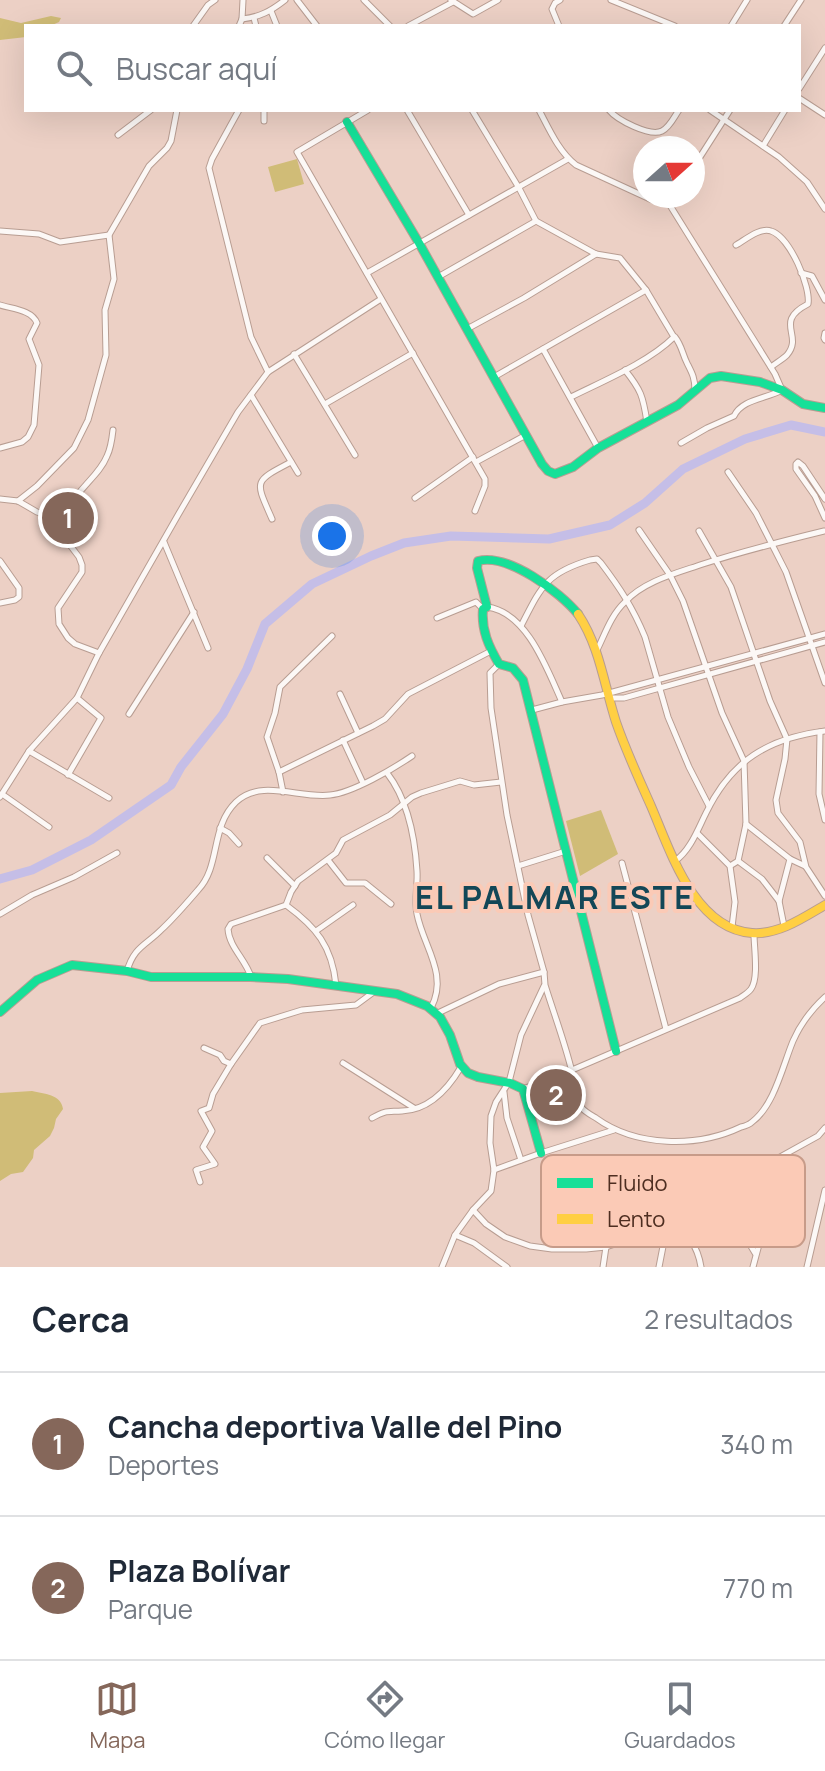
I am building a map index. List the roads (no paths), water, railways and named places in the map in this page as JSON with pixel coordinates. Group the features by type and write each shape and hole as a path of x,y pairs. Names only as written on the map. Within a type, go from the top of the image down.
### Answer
{"street":[{"path":"194,24 215,0"},
{"path":"240,24 243,0"},
{"path":"242,19 271,11 285,0"},
{"path":"297,0 315,24"},
{"path":"364,0 388,24"},
{"path":"412,24 452,1 473,14 498,0"},
{"path":"558,24 552,9 560,0"},
{"path":"611,0 670,24"},
{"path":"630,8 633,0"},
{"path":"732,24 747,0"},
{"path":"785,24 801,0"},
{"path":"271,11 276,24"},
{"path":"254,18 256,24"},
{"path":"801,86 825,48"},
{"path":"801,99 825,115"},
{"path":"118,135 148,112"},
{"path":"18,501 74,448 88,420 106,355 105,310 114,279 109,235 149,166 171,141 177,112"},
{"path":"238,112 209,168 251,337 268,372"},
{"path":"264,112 264,121"},
{"path":"364,112 297,152 485,479 475,511"},
{"path":"408,112 469,215"},
{"path":"473,112 536,221 596,254 620,258 646,290 681,345 685,360 693,372 695,391"},
{"path":"540,112 568,159 633,191"},
{"path":"611,112 650,133 666,129 678,112"},
{"path":"713,112 779,157 807,182 825,209"},
{"path":"705,150 729,112"},
{"path":"763,146 784,112"},
{"path":"347,122 548,471 555,474 573,467 598,448 678,405 710,378 721,376 760,382 782,390 803,404 825,408"},
{"path":"367,273 568,159"},
{"path":"675,208 782,390"},
{"path":"438,277 536,221"},
{"path":"0,231 39,234 60,242 109,235"},
{"path":"736,245 760,232 774,232 799,264 809,298 808,304 792,315 788,354 771,367"},
{"path":"467,329 596,254"},
{"path":"801,273 812,276 825,300"},
{"path":"494,377 646,290"},
{"path":"49,827 1,796 29,751 77,698 99,653 238,412 268,372 381,299"},
{"path":"0,305 36,318 37,323 29,339 39,365 33,431 22,442 0,448"},
{"path":"825,333 825,340"},
{"path":"571,397 625,370 674,337"},
{"path":"543,349 598,448"},
{"path":"325,404 413,353"},
{"path":"294,354 355,455"},
{"path":"625,370 640,388 647,422"},
{"path":"681,443 734,416 741,406 782,390"},
{"path":"251,395 298,473"},
{"path":"0,499 18,501 47,515 69,508 76,494 107,456 113,430"},
{"path":"415,498 474,459 526,435"},
{"path":"272,519 260,492 260,480 291,462"},
{"path":"597,650 613,616 627,598 670,575 772,544 824,532 825,521 815,496 796,469 798,462 825,499"},
{"path":"728,472 756,513 792,586 825,683"},
{"path":"47,515 82,565 79,578 58,608 59,624 75,644 99,653"},
{"path":"639,530 670,575 689,615 708,675 744,761 746,824 738,861 730,866"},
{"path":"699,531 738,604 770,701 787,739 776,806 778,813 800,842 806,867 825,896"},
{"path":"164,542 208,648"},
{"path":"499,664 491,651 482,621 485,608 477,568 481,559 517,568 545,582 577,613 597,650 606,695 632,763 683,879 707,911 732,927 754,934 784,926 825,905"},
{"path":"521,626 545,582 565,569 597,559 627,598 645,637 677,742 709,806"},
{"path":"0,561 19,588 19,597 0,603"},
{"path":"437,618 476,602 485,608 497,609 521,626 537,648 562,702"},
{"path":"129,714 194,612"},
{"path":"532,710 606,695 825,634"},
{"path":"283,792 267,737 280,687 332,636"},
{"path":"606,695 624,698 825,642"},
{"path":"279,772 385,719 416,689 491,651"},
{"path":"616,1051 523,680 506,664 499,664 490,673 490,682 501,782 545,985 583,1109 614,1130 646,1138 673,1142 728,1134 752,1122 768,1102 794,1038 825,997"},
{"path":"340,694 358,733"},
{"path":"68,775 101,718 77,698"},
{"path":"675,861 697,833 709,806 730,776 744,761 787,739 823,732 819,794 825,820"},
{"path":"343,740 363,783"},
{"path":"29,751 109,798"},
{"path":"127,971 130,960 142,945 172,919 209,878 220,828 235,802 264,790 330,795 387,773 412,756"},
{"path":"387,773 404,805 413,833 417,869 416,912 438,973 435,1010"},
{"path":"251,977 229,938 231,924 286,905 295,886 307,873 336,853 343,840 382,819 412,797 460,781 474,785 501,782"},
{"path":"746,824 790,859 806,867"},
{"path":"220,828 239,844"},
{"path":"697,833 730,866 735,902 732,927"},
{"path":"518,866 566,851"},
{"path":"0,914 117,853"},
{"path":"267,858 295,886"},
{"path":"784,926 779,901 790,859"},
{"path":"328,860 346,883 365,883 391,904"},
{"path":"738,861 762,879 779,901"},
{"path":"622,863 666,1029"},
{"path":"286,905 316,931 329,952 336,985"},
{"path":"316,931 353,905"},
{"path":"523,1089 749,992 755,977 754,934"},
{"path":"0,1012 37,980 72,965 151,977 251,977 336,985 412,998 435,1010 452,1039 461,1067 473,1075 509,1082 523,1089 541,1153"},
{"path":"435,1010 499,984 544,972"},
{"path":"442,1267 455,1235 491,1191 494,1170 490,1143 491,1116 509,1082 521,1035 545,985"},
{"path":"200,1182 196,1170 215,1164 203,1147 212,1131 201,1111 209,1108 213,1094 231,1064 260,1023 302,1010 356,1005 376,990"},
{"path":"204,1048 231,1064"},
{"path":"343,1063 415,1108"},
{"path":"372,1118 386,1110 403,1111 429,1103 445,1091 461,1067"},
{"path":"504,1092 507,1118 521,1160"},
{"path":"788,1155 822,1137 825,1128"},
{"path":"494,1170 614,1130"},
{"path":"807,1267 825,1190"},
{"path":"473,1210 505,1237 530,1246 552,1249 606,1247 603,1267"},
{"path":"455,1235 474,1243 507,1267"},
{"path":"659,1267 663,1247"},
{"path":"695,1247 701,1267"},
{"path":"752,1247 756,1254"},
{"path":"753,1267 758,1247"}],"waterway":[{"path":"0,879 32,870 91,840 171,785 181,767 223,714 247,669 265,624 312,584 404,543 451,536 549,539 610,525 645,503 683,469 745,439 791,425 825,432"}],"place":[{"name":"Cancha deportiva Valle del Pino","path":"68,518"},
{"name":"Plaza Bolívar","path":"556,1095"}],"district":[{"name":"EL PALMAR ESTE","path":"555,897"}]}
